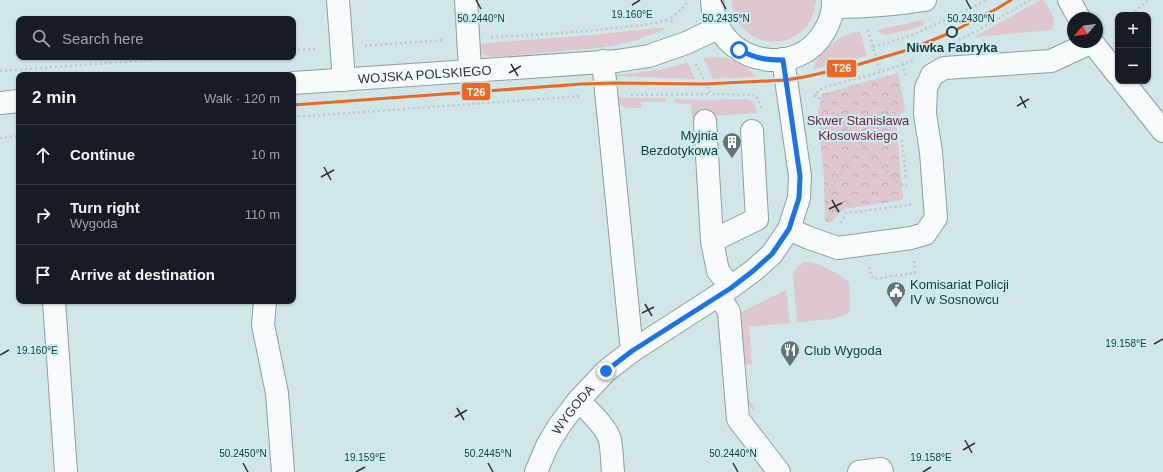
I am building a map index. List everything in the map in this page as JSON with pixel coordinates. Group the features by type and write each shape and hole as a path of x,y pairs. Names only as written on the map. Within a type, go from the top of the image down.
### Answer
{"street":[{"path":"338,0 344,80"},
{"path":"466,0 470,70"},
{"path":"712,0 712,7 718,28 727,40 739,50 753,57 768,60 783,60 797,56 809,49 821,37 830,23 833,4 870,7 925,0"},
{"path":"1069,0 1076,12"},
{"name":"WOJSKA POLSKIEGO","path":"296,83 617,61 649,56 686,43 718,28"},
{"path":"789,229 838,248 911,238 925,234 936,218 931,152 925,114 926,88 932,75 944,68 1052,61 1079,48"},
{"path":"1097,48 1115,71"},
{"name":"WYGODA","path":"536,472 550,441 559,426 606,371 632,351 725,291 753,271 772,254 789,229 799,198 800,176 783,60"},
{"path":"603,61 632,351"},
{"path":"1125,84 1163,131"},
{"path":"0,103 16,101"},
{"path":"705,122 712,241 718,271 725,291 738,419 779,472"},
{"path":"712,241 757,219 758,123"},
{"path":"54,304 66,472"},
{"path":"265,304 263,325 277,393 282,472"},
{"path":"578,402 588,410 603,428 610,440 613,472"},
{"path":"859,472 882,469 882,472"}],"path":[{"path":"953,42 975,32 1030,0"},
{"path":"1134,12 1148,0"},
{"path":"341,47 584,32 659,23 670,19"},
{"path":"868,30 880,71"},
{"path":"815,102 815,94 822,88 903,64 918,58"},
{"path":"0,71 150,60"},
{"path":"903,64 905,77"},
{"path":"823,190 830,190 861,144 902,89"},
{"path":"296,117 607,95 711,94"},
{"path":"815,94 899,184 907,184 908,191"},
{"path":"758,123 759,101"},
{"path":"902,134 906,177"},
{"path":"0,138 16,136"},
{"path":"868,265 873,279 915,273 909,198"},
{"path":"839,227 846,213 910,205"}],"green space":[{"path":"732,0 816,0 816,2 814,12 806,27 795,36 783,40 771,41 759,39 740,25 734,14"},
{"path":"1043,0 1052,15 1054,26 1052,30 974,37"},
{"path":"923,20 925,24 909,30 885,35 877,30"},
{"path":"667,28 637,40 598,48 492,57 481,54 478,51 477,44 592,35"},
{"path":"860,31 867,56 813,69 826,48 844,36"},
{"path":"714,57 737,62 747,68 756,77 713,79 703,58"},
{"path":"688,63 695,79 617,76 658,70"},
{"name":"Skwer Stanisława Kłosowskiego","path":"898,73 905,109 896,120 903,200 844,209 831,222 825,222 824,175 817,116 822,94"},
{"path":"618,98 665,98 665,102 641,102 641,108 626,108 619,103"},
{"path":"674,99 748,99 754,103 757,113 692,117 691,104 674,103"},
{"path":"804,262 810,262 822,266 849,282 850,312 834,319 797,322 793,276 797,268"},
{"path":"786,290 790,323 749,327 752,364 744,365 747,396 755,410 753,411 744,394 739,311 741,312"}],"transit line":[{"name":"T26","path":"296,105 582,84 705,84 786,80 853,66 911,49 952,32 1011,0"}],"place":[{"name":"Niwka Fabryka","path":"952,32"},
{"name":"Myjnia Bezdotykowa","path":"732,159"},
{"name":"Komisariat Policji IV w Sosnowcu","path":"896,308"},
{"name":"Club Wygoda","path":"790,367"}],"route":[{"path":"606,371 632,351 731,288 753,271 772,254 789,229 799,198 800,176 783,60 768,60 753,57 739,50"}]}
